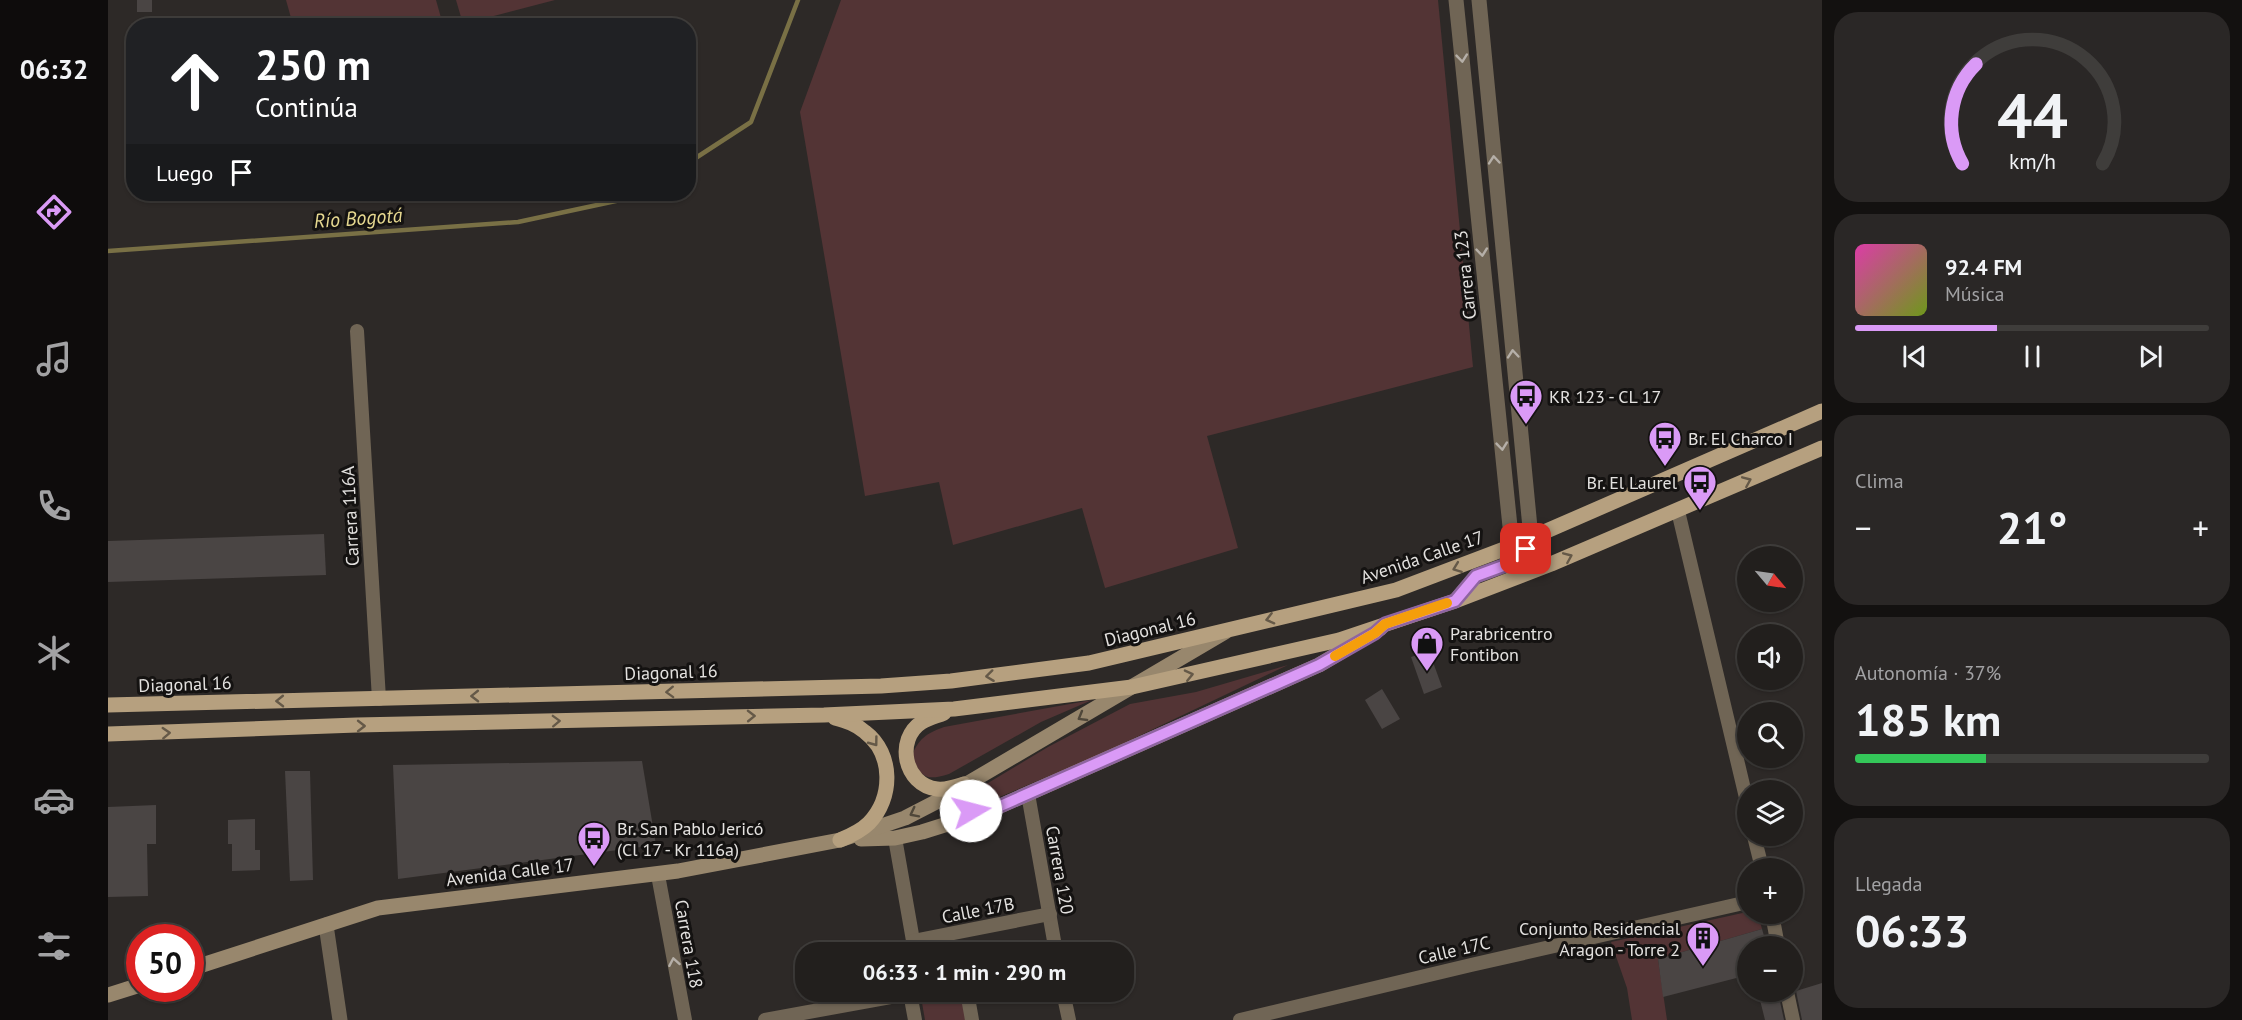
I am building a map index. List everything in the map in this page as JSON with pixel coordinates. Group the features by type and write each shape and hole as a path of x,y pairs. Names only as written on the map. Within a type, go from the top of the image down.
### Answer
{"main road":[{"name":"Avenida Calle 17","path":"204,964 363,912 396,905 658,875 840,840 873,831 936,802 1230,629 1396,590 1512,546 1822,411"},
{"name":"Avenida Calle 17","path":"1132,687 1339,640 1455,601 1551,564 1822,448"},
{"name":"Avenida Calle 17","path":"840,840 895,838 976,815 1319,665 1375,633 1385,624"},
{"name":"Diagonal 16","path":"108,705 881,686 951,681 1079,665 1143,652 1230,629"},
{"path":"108,734 357,725 824,715 954,709 1132,687"},
{"path":"954,709 922,722 912,732 906,746 906,760 912,774 922,784 936,789 950,789 964,784 963,798 966,805 976,815"},
{"path":"824,715 852,723 866,732 878,745 885,761 888,778 879,811 868,824 840,840"},
{"path":"108,995 126,989"}],"street":[{"name":"Carrera 123","path":"1456,0 1512,546"},
{"path":"1455,601 1476,576 1514,562 1526,549 1531,538 1479,0"},
{"name":"Carrera 116A","path":"357,331 379,699"},
{"path":"1678,511 1742,780"},
{"name":"Carrera 120","path":"1028,794 1054,942"},
{"path":"895,838 913,942"},
{"name":"Carrera 118","path":"658,875 685,1020"},
{"name":"Calle 17C","path":"1240,1020 1737,904"},
{"name":"Calle 17B","path":"935,942 1050,914"},
{"path":"326,925 340,1020"},
{"path":"769,1020 827,1014 874,1002"},
{"path":"914,1002 915,1020"},
{"path":"969,1002 972,1020"},
{"path":"1066,1002 1069,1020"},
{"path":"1789,1002 1793,1020"}],"shaded area":[{"path":"286,0 436,0 441,18 291,18"},
{"path":"456,0 555,0 486,18 461,18"},
{"path":"841,0 1438,0 1473,367 1207,436 1238,548 1105,588 1082,508 953,545 939,482 865,496 800,112"},
{"path":"1288,665 1099,755 983,804 975,804 972,798 983,786 1048,747 1130,704 1196,692"},
{"path":"1092,700 1041,722 949,774 935,777 925,776 918,769 912,756 924,737 944,727"},
{"path":"1737,914 1737,924 1761,924 1762,929 1658,959 1667,1020 1632,1020 1627,988 1611,942"},
{"path":"922,1002 964,1002 967,1020 925,1020"}],"building":[{"path":"137,0 152,0 152,12 137,12"},
{"path":"324,534 326,575 108,582 108,541"},
{"name":"Parabricentro Fontibon","path":"1429,651 1442,687 1424,694 1411,657"},
{"path":"1382,689 1400,719 1382,729 1365,700"},
{"path":"642,761 656,845 398,879 393,765"},
{"path":"285,771 310,771 313,880 290,881"},
{"path":"156,805 156,844 147,844 148,896 108,897 108,807"},
{"path":"255,819 255,850 260,850 260,870 232,871 232,844 228,844 228,820"},
{"name":"Conjunto Residencial Aragon - Torre 2","path":"1762,929 1764,936 1738,936"},
{"name":"Conjunto Residencial Aragon - Torre 2","path":"1737,936 1737,978 1663,997 1658,959"},
{"path":"1822,983 1822,1020 1802,1020 1798,1002 1803,1002 1803,989"},
{"path":"1760,1002 1780,1002 1784,1020 1765,1020"}],"waterway":[{"name":"Río Bogotá","path":"696,158 751,122 798,0"},
{"name":"Río Bogotá","path":"108,251 518,222 616,201"}],"slow traffic":[{"path":"1335,656 1375,633 1385,624 1447,603"}],"place":[{"name":"KR 123 - CL 17","path":"1526,425"},
{"name":"Br. El Charco I","path":"1665,467"},
{"name":"Br. El Laurel","path":"1700,511"},
{"name":"Parabricentro Fontibon","path":"1427,672"},
{"name":"Br. San Pablo Jericó (Cl 17 - Kr 116a)","path":"594,867"},
{"name":"Conjunto Residencial Aragon - Torre 2","path":"1703,967"}],"route":[{"path":"971,811 976,815 989,811 1319,665 1375,633 1385,624 1455,601 1476,576 1514,562 1526,549"}]}
